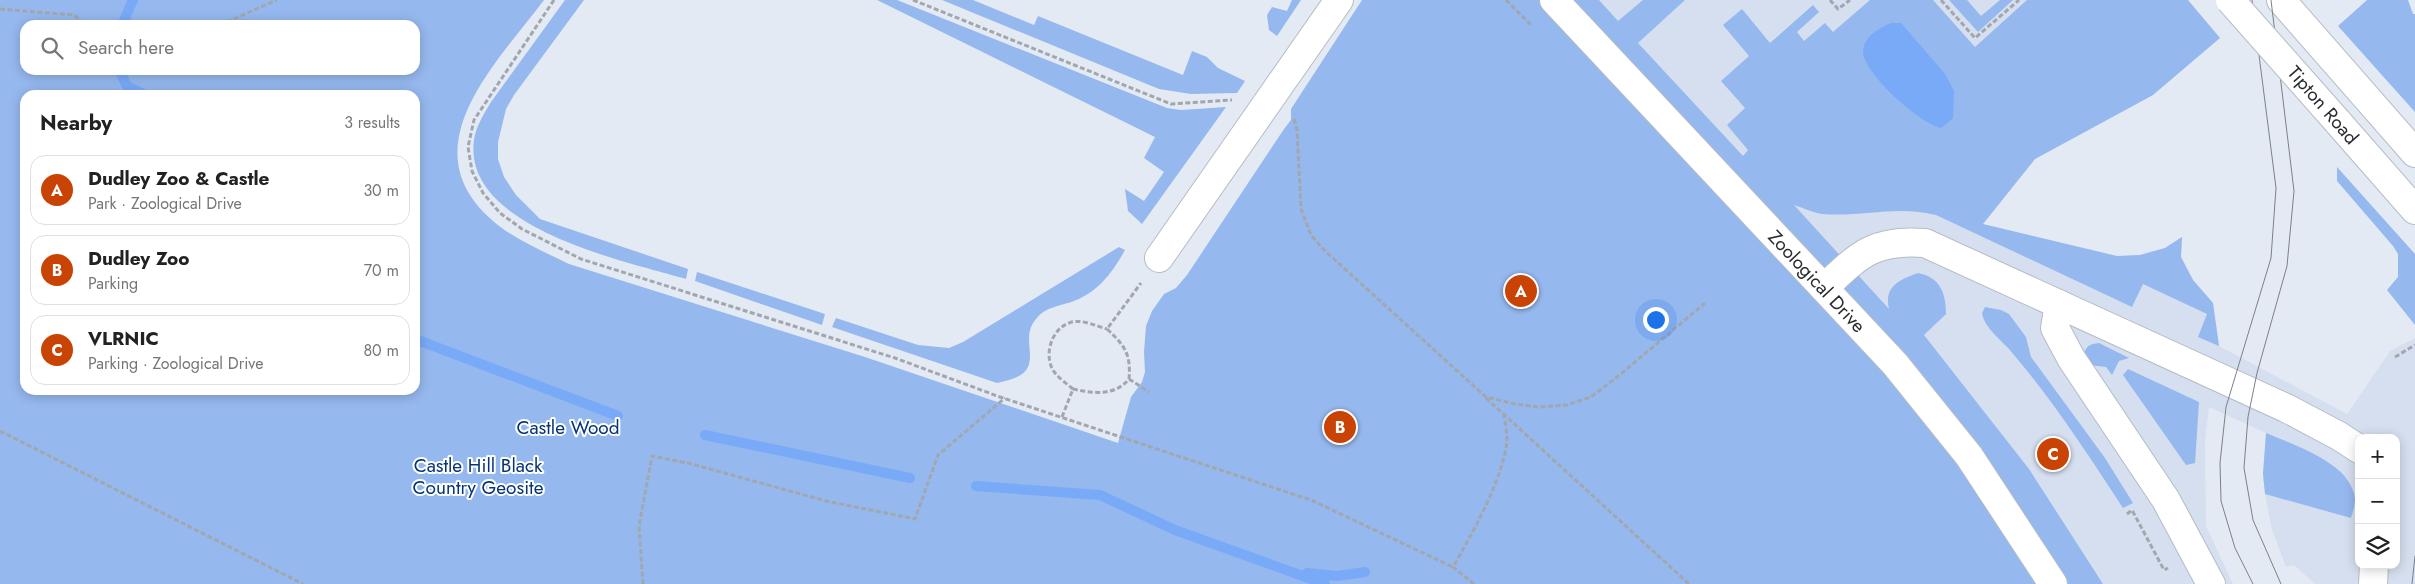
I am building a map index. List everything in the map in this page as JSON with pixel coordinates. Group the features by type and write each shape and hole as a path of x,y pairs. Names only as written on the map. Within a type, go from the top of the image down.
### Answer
{"street":[{"path":"1159,258 1339,0"},
{"name":"Zoological Drive","path":"1554,0 1895,364 1969,456 2054,584"},
{"name":"Tipton Road","path":"2230,0 2415,210"},
{"name":"Tipton Road","path":"2281,0 2415,153"},
{"path":"1824,288 1854,260 1868,251 1889,242 1925,243 2286,408 2349,442"},
{"path":"2059,304 2055,328 2071,358 2166,500 2211,584"},
{"path":"2373,584 2374,569"}],"path":[{"path":"231,20 277,0"},
{"path":"554,0 474,120 468,147 472,171 483,193 500,213 522,229 581,259 895,358 1005,398 1311,500 1453,568 1474,584"},
{"path":"913,0 1171,104 1240,100"},
{"path":"1830,0 1838,9 1850,0"},
{"path":"1941,0 1975,38 2019,0"},
{"path":"0,9 74,16 79,20"},
{"path":"1293,116 1297,130 1301,209 1311,235 1324,250 1689,584"},
{"path":"1107,329 1159,258"},
{"path":"1486,397 1538,406 1567,406 1591,397 1705,303"},
{"path":"1084,322 1107,329 1125,349 1130,368 1129,379 1117,389 1096,394 1073,389 1054,372 1048,349 1055,334 1069,323 1084,322"},
{"path":"2395,357 2415,345"},
{"path":"1129,379 1150,392"},
{"path":"1062,417 1073,389"},
{"path":"643,584 639,526 652,456 692,464 826,500 915,519 938,455 1005,398"},
{"path":"1453,568 1479,522 1500,467 1507,440 1504,414"},
{"path":"0,431 303,584"},
{"path":"2126,514 2132,510 2164,570 2175,564"}],"shaded area":[{"path":"1554,0 2107,0 2153,95 2035,159 1983,224 2117,256 2140,255 2165,248 2182,237 2181,257 2193,280 2213,303 2219,346 2347,414 2390,351 2415,338 2415,584 2315,584 2294,565 2286,567 2272,530 2265,494 2263,474 2266,433 2209,407 2205,441 2206,526 2233,584 2092,584"},
{"path":"1891,23 1901,23 1945,74 1954,91 1953,118 1941,128 1920,118 1907,108 1883,85 1866,61 1863,52 1866,42 1877,30"}],"green space":[{"path":"0,0 544,0 484,79 469,107 459,136 458,165 469,193 493,221 502,228 530,245 569,264 865,357 1118,443 1131,397 1142,382 1145,372 1146,326 1152,311 1164,294 1176,288 1187,275 1291,120 1291,109 1362,0 1599,0 1618,21 1643,0 1685,0 1638,43 1743,156 1748,150 1727,125 1745,108 1721,81 1749,56 1723,25 1742,9 1770,43 1813,5 1819,12 1797,32 1804,41 1825,23 1833,32 1870,0 1933,0 1975,47 2027,0 2188,0 2220,38 2153,95 2035,159 1983,224 2117,256 2140,255 2165,248 2182,237 2181,257 2193,280 2213,303 2219,346 2198,337 2207,314 2143,284 2132,307 1936,215 1908,211 1823,214 1794,205 1889,309 1888,301 1891,290 1894,285 1904,278 1918,273 1926,275 1937,282 1945,299 1946,314 1924,335 2029,469 2103,584 0,584"},
{"path":"565,0 584,0 514,95 506,109 498,142 498,159 504,177 516,195 540,219 688,269 686,279 625,262 553,236 520,218 493,196 477,170 474,140 481,120 491,102"},
{"path":"877,0 897,0 1167,108 1181,110 1226,107 1142,224 1128,211 1125,189 1144,201 1164,172 1144,158 1155,137"},
{"path":"942,0 973,0 1034,25 1038,16 1183,75 1192,51 1207,57 1218,68 1245,81 1237,93 1191,94 1159,89"},
{"path":"1292,0 1301,0 1277,36 1269,30 1267,15 1272,7 1287,11"},
{"path":"1949,0 1967,0 1981,16 2000,0 2013,0 1978,32"},
{"path":"2367,0 2408,0 2413,14 2415,14 2415,112 2338,26"},
{"path":"2337,167 2415,254 2415,325 2387,290 2398,277 2398,254 2337,181"},
{"path":"1119,247 1125,250 1110,274 1098,287 1074,301 1048,309 1036,319 1031,328 1029,338 1029,365 1024,372 1014,378 997,383 832,327 836,318 918,345 949,348 963,342"},
{"path":"697,272 825,314 822,325 695,281"},
{"path":"1985,307 2001,310 2009,314 2026,337 2031,357 2105,458 2133,503 2123,508 2025,368 1989,328 1982,313"},
{"path":"2099,343 2129,358 2119,361 2112,375 2106,367 2089,365 2084,353 2090,345"},
{"path":"2128,369 2199,402 2195,463 2186,465 2123,375"},
{"path":"2266,433 2320,457 2344,475 2351,486 2355,499 2351,518 2265,494 2263,474"}],"waterway":[{"path":"124,20 133,0"},
{"path":"122,75 127,86 135,90"},
{"path":"420,341 618,416"},
{"path":"705,435 910,478"},
{"path":"976,486 1100,495 1175,530 1325,584"},
{"path":"1307,573 1337,576 1365,572"}],"tram line":[{"path":"2252,0 2276,188 2271,258 2226,407 2220,463 2221,501 2235,548 2253,584"},
{"path":"2271,0 2294,191 2287,266 2257,373 2248,417 2244,468 2253,520 2281,584"},
{"path":"2412,584 2415,556"}],"place":[{"name":"Dudley Zoo & Castle","path":"1521,291"},
{"name":"Dudley Zoo","path":"1340,427"},
{"name":"VLRNIC","path":"2053,454"}],"park label":[{"name":"Castle Wood","path":"568,427"},
{"name":"Castle Hill Black Country Geosite","path":"478,476"}]}
